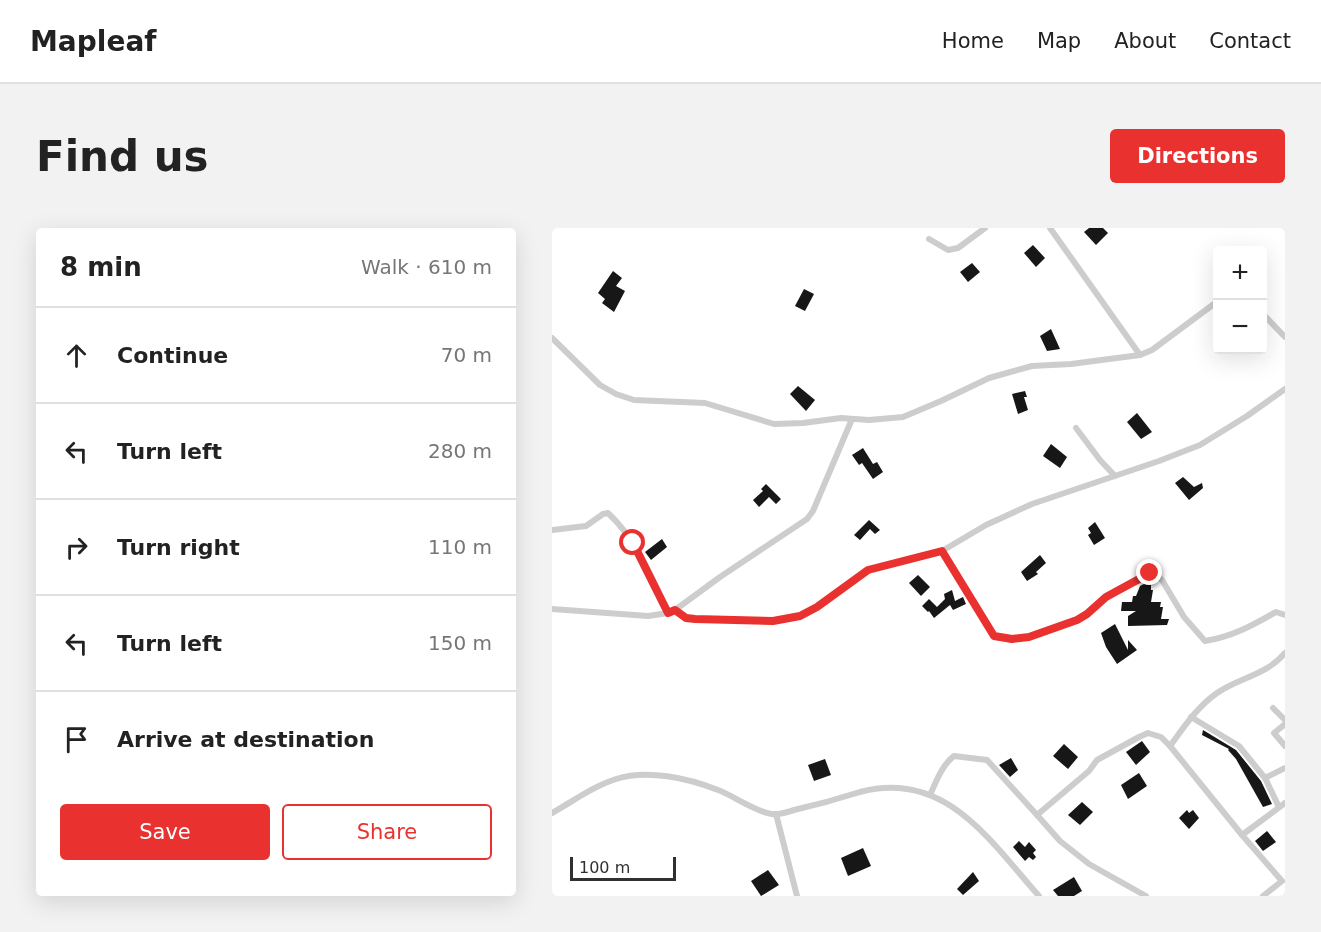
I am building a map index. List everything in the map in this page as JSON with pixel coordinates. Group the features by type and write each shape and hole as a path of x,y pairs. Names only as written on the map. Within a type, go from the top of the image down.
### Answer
{"street":[{"path":"929,239 948,250 958,248 985,228"},
{"path":"1050,228 1140,355"},
{"path":"552,338 600,386 634,400 705,403 774,424 869,420 903,417 989,378 1032,366 1071,364 1140,355 1152,350 1213,306"},
{"path":"1267,318 1285,338"},
{"path":"552,530 586,526 608,513 618,522 633,543 672,611 686,618 773,621 800,616 817,607 868,570 942,551 986,525 1032,504 1200,445 1285,389"},
{"path":"554,609 648,616 672,611 807,519 813,511 852,419"},
{"path":"1076,428 1115,476"},
{"path":"942,551 994,636 1004,638 1029,637 1077,620 1106,597 1154,573 1162,580 1184,617 1205,641 1224,638 1276,612 1285,615"},
{"path":"1170,746 1191,717 1217,693 1262,672 1285,653"},
{"path":"1274,708 1285,722 1274,734 1285,746"},
{"path":"1191,717 1239,746 1265,778 1282,805 1242,835"},
{"path":"1037,815 1089,771 1097,760 1148,733 1161,737 1242,835 1283,880 1263,896"},
{"path":"930,795 941,772 954,756 987,760 1060,841 1089,864 1146,896"},
{"path":"1265,778 1285,768"},
{"path":"552,813 615,779 630,775 650,775 696,782 717,789 765,813 776,814 876,788 915,789 961,812 1039,896"},
{"path":"776,814 797,896"}],"building":[{"path":"1089,228 1103,228 1108,233 1096,245 1084,232"},
{"path":"1033,245 1045,258 1036,267 1024,253"},
{"path":"972,263 980,272 968,282 960,272"},
{"path":"613,271 622,278 616,286 625,291 614,312 602,303 605,299 598,293"},
{"path":"804,289 814,294 805,311 795,306"},
{"path":"1051,329 1060,349 1047,351 1040,336"},
{"path":"798,386 815,400 806,411 790,394"},
{"path":"1025,391 1027,397 1024,397 1028,410 1018,414 1012,394"},
{"path":"1137,413 1152,432 1141,439 1127,422"},
{"path":"1051,444 1067,457 1060,468 1043,456"},
{"path":"863,448 873,464 877,462 883,472 873,479 862,463 859,465 852,455"},
{"path":"1183,477 1194,487 1202,483 1203,488 1189,500 1175,483"},
{"path":"766,484 781,499 776,504 769,497 759,507 753,500 763,491 761,489"},
{"path":"869,520 880,530 875,534 870,529 860,540 854,535"},
{"path":"1095,522 1105,538 1094,545 1088,535 1091,533 1088,528"},
{"path":"662,539 667,547 651,560 645,552"},
{"path":"1040,555 1046,563 1036,572 1038,574 1027,581 1021,572"},
{"path":"918,575 930,587 921,596 909,583"},
{"path":"1151,584 1151,590 1153,590 1151,602 1161,602 1160,607 1163,607 1161,619 1169,619 1167,625 1128,626 1128,616 1136,611 1121,611 1122,602 1132,602 1133,596 1136,596 1140,586"},
{"path":"952,590 955,601 963,597 966,604 953,610 950,605 934,618 922,606 929,599 937,607 945,599 944,594"},
{"path":"1115,624 1128,650 1128,640 1137,650 1117,664 1106,647 1101,633"},
{"path":"1203,730 1236,750 1261,781 1272,804 1263,807 1229,749 1202,735"},
{"path":"1142,741 1150,752 1136,765 1126,752"},
{"path":"1064,744 1078,757 1068,769 1053,756"},
{"path":"1011,758 1018,770 1010,777 999,765"},
{"path":"825,759 831,775 814,781 808,765"},
{"path":"1139,773 1147,786 1128,799 1121,785"},
{"path":"1082,802 1093,812 1080,825 1068,815"},
{"path":"1187,810 1189,813 1193,810 1199,818 1189,829 1179,818"},
{"path":"1267,831 1276,842 1263,851 1255,841"},
{"path":"1019,841 1025,847 1029,842 1036,850 1033,853 1036,857 1033,860 1029,857 1025,861 1013,847"},
{"path":"863,848 871,866 848,876 841,858"},
{"path":"768,870 779,885 761,896 751,881"},
{"path":"973,872 979,881 963,895 957,889"},
{"path":"1074,877 1082,891 1074,896 1058,896 1053,890"}],"route":[{"path":"633,543 668,613 675,610 686,618 695,619 773,621 800,616 817,607 868,570 942,551 994,636 1012,639 1040,634 1082,618 1106,597 1150,573"}]}
